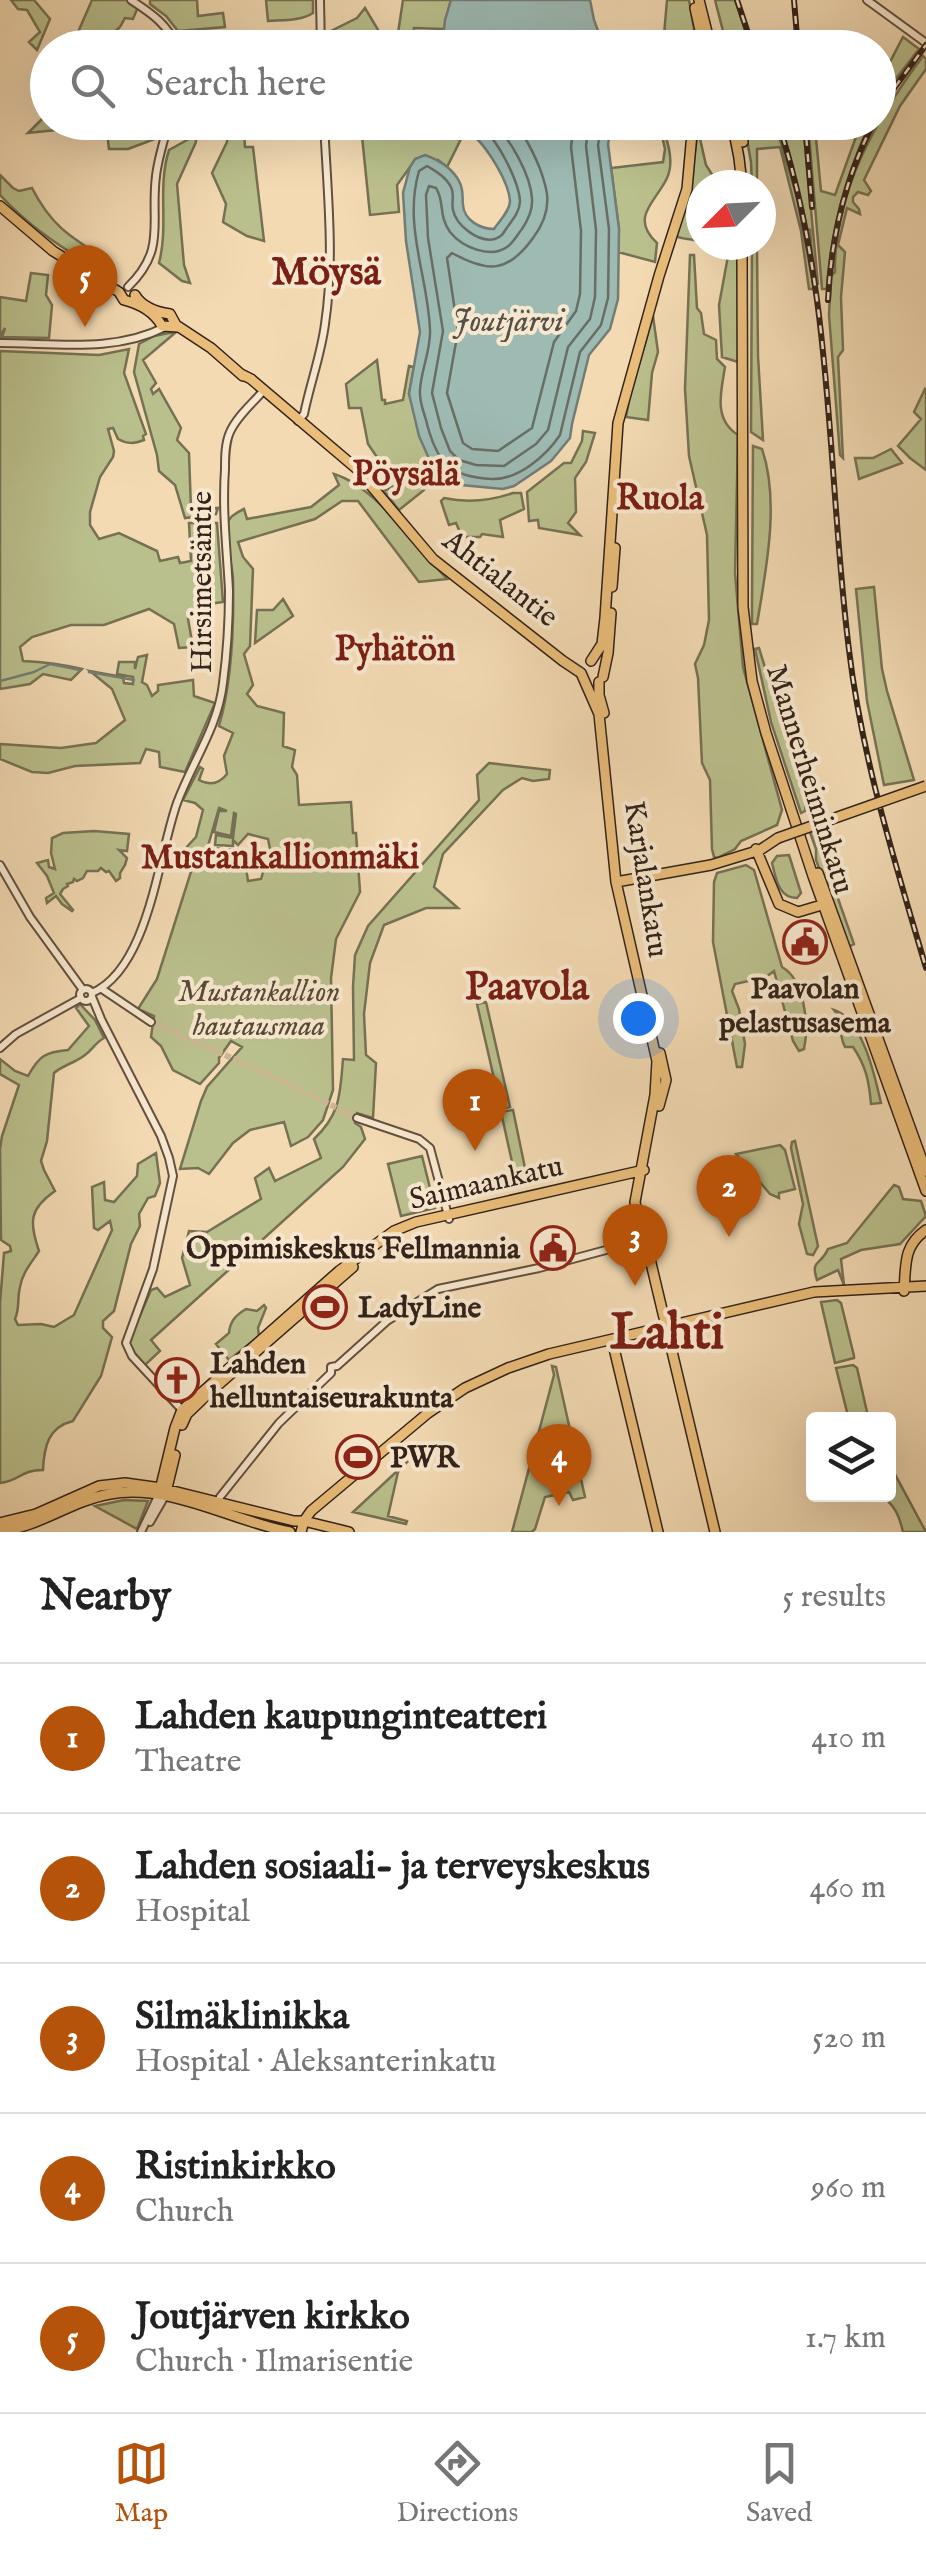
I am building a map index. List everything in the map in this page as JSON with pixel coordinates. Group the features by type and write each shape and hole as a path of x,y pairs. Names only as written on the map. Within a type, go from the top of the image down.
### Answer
{"main road":[{"path":"696,0 704,30"},
{"path":"586,669 602,644 604,633 618,423 688,183 692,140"},
{"path":"737,140 741,170"},
{"name":"Ahtialantie","path":"0,206 39,240 129,293 210,348 373,489 433,559 560,658 578,663 601,679"},
{"name":"Mannerheiminkatu","path":"745,260 747,554 757,680 824,902 926,1192"},
{"path":"601,679 610,634 617,530 616,466"},
{"path":"586,669 601,666 601,679"},
{"name":"Karjalankatu","path":"586,669 601,725 618,882 660,1086 643,1172"},
{"name":"Karjalankatu","path":"601,679 598,694 605,716 618,882"},
{"path":"618,882 720,862 926,786"},
{"path":"757,848 779,904 798,912 824,902"},
{"name":"Mannerheiminkatu","path":"824,902 926,1172"},
{"path":"643,1172 635,1208 715,1532"},
{"path":"643,1172 641,1208 645,1240"},
{"name":"Saimaankatu","path":"184,1412 380,1246 406,1232 448,1217 643,1172"},
{"name":"Saimaankatu","path":"448,1217 643,1172"},
{"path":"619,1180 637,1189"},
{"path":"907,1291 912,1251 926,1232"},
{"path":"305,1527 329,1498 396,1439 487,1376 528,1362 566,1358 814,1292 926,1289"},
{"path":"612,1343 658,1532"},
{"path":"163,1492 184,1412"},
{"path":"0,1523 36,1514 99,1486 125,1483 294,1521 305,1527"},
{"path":"0,1532 25,1528 87,1499 124,1492 163,1492"},
{"path":"217,1506 290,1532"},
{"path":"256,1522 348,1532"}],"street":[{"path":"131,0 168,30"},
{"path":"320,0 321,30"},
{"path":"867,0 926,43"},
{"path":"129,293 153,252 156,173 165,140"},
{"path":"297,420 318,358 329,287 325,140"},
{"path":"0,342 114,343 167,322"},
{"name":"Hirsimetsäntie","path":"102,989 124,964 143,926 175,809 217,714 229,612 223,517 226,444 233,426 263,392"},
{"path":"0,865 30,917 101,1019 170,1158 172,1176 153,1268 126,1345 184,1412"},
{"path":"0,1048 16,1034 102,989 152,1022"},
{"path":"357,1118 419,1139 430,1148 448,1217"},
{"path":"217,1506 280,1423 387,1320 434,1291 645,1240"},
{"path":"142,1532 163,1492"}],"green space":[{"path":"11,0 34,0 50,19 45,30 39,30 27,10 18,9"},
{"path":"92,0 127,0 138,7 133,19 125,18 117,30 79,30"},
{"path":"150,0 197,0 198,16 223,13 225,27 177,30"},
{"path":"266,0 313,0 313,13 297,19 268,21"},
{"path":"403,0 451,0 444,29 398,30"},
{"path":"667,0 689,0 694,30 664,30"},
{"path":"715,0 735,0 745,30 723,30"},
{"path":"365,8 378,30 333,30 357,18"},
{"path":"903,37 919,49 896,79 896,50"},
{"path":"923,56 926,69 896,114 896,95"},
{"path":"108,140 152,140 128,149 109,149"},
{"path":"187,140 196,140 177,184 184,265 190,283 159,263 169,150"},
{"path":"244,140 245,147 253,147 264,241 223,222 226,204 212,173 227,142"},
{"path":"362,140 460,140 447,167 438,160 415,160 397,185 399,212 370,215"},
{"path":"663,140 670,157 667,178 645,217 649,234 657,243 655,262 618,252 611,168 663,162"},
{"path":"697,140 700,140 709,170 692,170"},
{"path":"747,140 780,140 797,198 814,289 809,289 801,231 780,147 757,149 757,170 751,170"},
{"path":"784,140 805,140 818,285"},
{"path":"809,140 816,140 821,191 835,195 855,140 863,140 841,204 827,289 822,289"},
{"path":"870,140 883,140 864,180 871,191 868,195 858,192 853,197 860,214 847,208 838,245 845,252 841,297 843,350 838,357 843,458 829,315 831,276 835,272 837,242 842,213"},
{"path":"0,175 19,191 32,188 56,223 110,262 96,268 34,226 0,195"},
{"path":"686,198 686,239 674,235"},
{"path":"690,260 694,260 697,308 704,334 716,340 717,359 725,367 722,413 738,435 735,573 743,667 782,810 777,825 741,841 735,849 717,858 712,849 710,780 702,763 695,664 709,620 707,535 689,456 685,389"},
{"path":"727,260 738,260 738,362 722,357 719,305"},
{"path":"752,260 757,260 763,440 751,432"},
{"path":"31,273 48,275 46,295 52,305 49,338 2,337 5,328 0,336 0,297 26,301"},
{"path":"653,316 658,352 648,420 626,417 630,395"},
{"path":"175,333 143,360 156,383 151,389 153,394 159,389 181,428 177,440 189,453 191,510 218,508 216,514 185,518 175,485 159,471 134,372 139,344"},
{"path":"129,349 124,373 146,434 144,440 128,443 118,439 113,428 108,429 113,457 100,477 90,525 99,539 119,533 157,551 160,561 178,557 180,563 191,561 189,523 217,523 223,602 203,605 188,619 193,647 179,648 174,624 149,609 104,625 71,625 32,637 20,647 23,661 82,669 71,680 43,674 30,684 0,689 0,351 99,355"},
{"path":"377,360 385,404 403,400 409,366 414,367 409,394 440,474 448,480 435,474 432,483 426,484 399,510 384,491 396,485 368,444 361,408 349,408 346,384"},
{"path":"925,389 926,470 898,446 921,419 914,412"},
{"path":"583,431 595,433 586,462 575,478 576,512 568,523 580,535 539,528 538,520 529,521 527,492 564,463 571,463"},
{"path":"753,446 762,449 771,513 757,624 752,624"},
{"path":"891,449 902,463 859,479 855,458 873,458"},
{"name":"Mustankallion hautausmaa","path":"334,474 380,504 447,579 419,582 358,501 342,501 315,519 238,542 253,569 250,646 244,654 253,685 247,694 257,706 284,713 283,746 295,750 292,767 297,775 299,805 351,802 360,892 336,939 331,978 333,1090 323,1120 308,1137 291,1146 284,1122 250,1130 233,1143 209,1174 198,1168 180,1169 207,1087 242,1047 231,1041 219,1063 200,1084 173,1070 161,1046 151,1037 154,1016 138,1009 157,979 195,859 212,848 235,850 245,861 248,881 261,879 270,849 268,839 248,834 238,845 233,840 233,846 215,845 216,835 233,838 236,814 231,836 214,832 219,811 227,811 219,808 208,846 197,853 185,849 196,837 203,810 183,800 200,767 203,769 199,780 207,783 218,782 227,774 224,756 233,733 219,726 227,691 232,634 233,579 227,524 244,509 247,519 311,507 339,485"},
{"path":"521,493 524,509 500,520 503,537 462,537 456,523 449,525 441,501 479,500"},
{"path":"874,587 882,669 914,780 884,785 867,701 856,589"},
{"path":"283,599 293,616 255,643 257,610 273,610"},
{"path":"759,648 806,800 805,811 801,813 771,722 755,649"},
{"path":"147,655 142,682 152,696 158,685 193,680 194,696 215,703 185,772 160,767 159,752 146,749 140,763 75,766 48,773 32,772 0,759 0,744 61,748 96,743 125,720 112,689 90,671 123,677 124,683 133,684 133,677 117,674 119,662 135,662 135,669 138,657"},
{"path":"489,763 550,770 549,779 522,778 503,790 443,854 434,887 458,908 426,908 384,925 370,963 364,1014 366,1055 376,1063 373,1118 357,1113 355,1123 365,1139 343,1167 151,1340 160,1351 145,1365 129,1341 151,1290 157,1288 165,1297 190,1285 182,1258 189,1231 207,1232 261,1199 255,1178 269,1168 275,1181 321,1158 314,1139 334,1112 343,1059 354,1060 355,955 368,926 479,800 477,775"},
{"path":"814,830 854,944 848,947 816,860 810,832"},
{"path":"63,833 129,834 127,851 119,850 127,858 120,878 116,881 101,868 87,871 83,878 67,884 60,894 72,911 56,896 47,903 46,898 54,893 37,863 48,860 49,867 55,869 52,838"},
{"path":"789,855 801,893 797,898 782,891 772,863 777,856"},
{"path":"746,865 754,870 782,967 790,973 800,993 805,1039 804,1049 799,1051 774,971 766,977 735,984 732,991 745,1044 742,1067 737,1067 713,942 714,882 717,873"},
{"path":"486,1002 510,1107 501,1109 477,1004"},
{"path":"80,1004 95,1020 104,1038 81,1058 54,1073 47,1141 41,1161 55,1191 40,1204 34,1217 39,1251 21,1282 15,1319 18,1325 54,1327 74,1315 112,1230 110,1221 98,1230 94,1228 92,1187 104,1182 105,1200 114,1202 137,1176 138,1164 156,1153 160,1183 155,1196 148,1198 139,1214 140,1226 131,1244 114,1311 103,1321 103,1328 112,1337 101,1376 73,1421 58,1428 49,1439 43,1470 0,1483 0,1303 4,1253 11,1251 1,1240 0,1149 19,1085 0,1074 0,1059 28,1076 44,1056 68,1050 89,1026 76,1008"},
{"path":"834,1010 853,1025 860,1037 881,1103 871,1104 864,1067 853,1047 845,1047"},
{"path":"513,1110 525,1168 514,1171 501,1112"},
{"path":"795,1141 818,1246 813,1255 807,1254 799,1224 803,1204 791,1148"},
{"path":"780,1145 785,1150 795,1189 779,1193 779,1198 770,1194 736,1154"},
{"path":"422,1156 435,1208 401,1216 388,1164"},
{"path":"894,1185 899,1187 903,1199 921,1201 926,1216 900,1244 861,1250 841,1259 844,1285 838,1270 817,1280 816,1265 828,1249 847,1243"},
{"path":"837,1300 854,1358 835,1363 821,1302"},
{"path":"264,1305 259,1336 229,1360 216,1344 229,1333 239,1314 246,1309 257,1311"},
{"path":"552,1366 556,1367 585,1497 573,1500 569,1492 545,1497 535,1529 512,1532 554,1375"},
{"path":"836,1368 857,1368 867,1412 847,1412"},
{"path":"408,1461 398,1472 388,1516 407,1521 406,1524 353,1512"},
{"path":"896,1476 926,1532 903,1532 889,1503 896,1502"},
{"path":"124,1500 148,1501 137,1529 95,1506"}],"water":[{"path":"451,0 590,0 598,30 444,30"},
{"name":"Joutjärvi","path":"478,140 609,140 619,229 618,299 610,329 589,355 570,438 551,461 503,489 461,485 440,474 419,436 409,394 420,332 403,193 410,167 415,159 425,155 449,168 461,184 466,215 474,223 494,229 510,205 509,193"}],"waterway":[{"path":"0,681 50,664 80,670"},
{"path":"89,672 134,680"}],"tunnel":[{"path":"151,1022 357,1118"}],"railway":[{"path":"737,0 747,30"},
{"path":"794,0 796,30"},
{"path":"896,86 926,45"},
{"path":"783,140 810,252 819,318 855,691 881,810 926,968"},
{"path":"806,140 812,207"},
{"path":"828,300 841,209 866,140"}],"place":[{"name":"Joutjärven kirkko","path":"85,327"},
{"name":"Paavolan pelastusasema","path":"805,942"},
{"name":"Lahden kaupunginteatteri","path":"475,1151"},
{"name":"Lahden sosiaali- ja terveyskeskus","path":"729,1237"},
{"name":"Oppimiskeskus Fellmannia","path":"553,1248"},
{"name":"Silmäklinikka","path":"635,1286"},
{"name":"LadyLine","path":"325,1307"},
{"name":"Lahden helluntaiseurakunta","path":"177,1380"},
{"name":"PWR","path":"358,1457"},
{"name":"Ristinkirkko","path":"559,1506"}],"district":[{"name":"Möysä","path":"326,270"},
{"name":"Pöysälä","path":"406,473"},
{"name":"Ruola","path":"660,497"},
{"name":"Pyhätön","path":"395,648"},
{"name":"Mustankallionmäki","path":"280,856"},
{"name":"Paavola","path":"527,985"},
{"name":"Lahti","path":"667,1330"}]}
